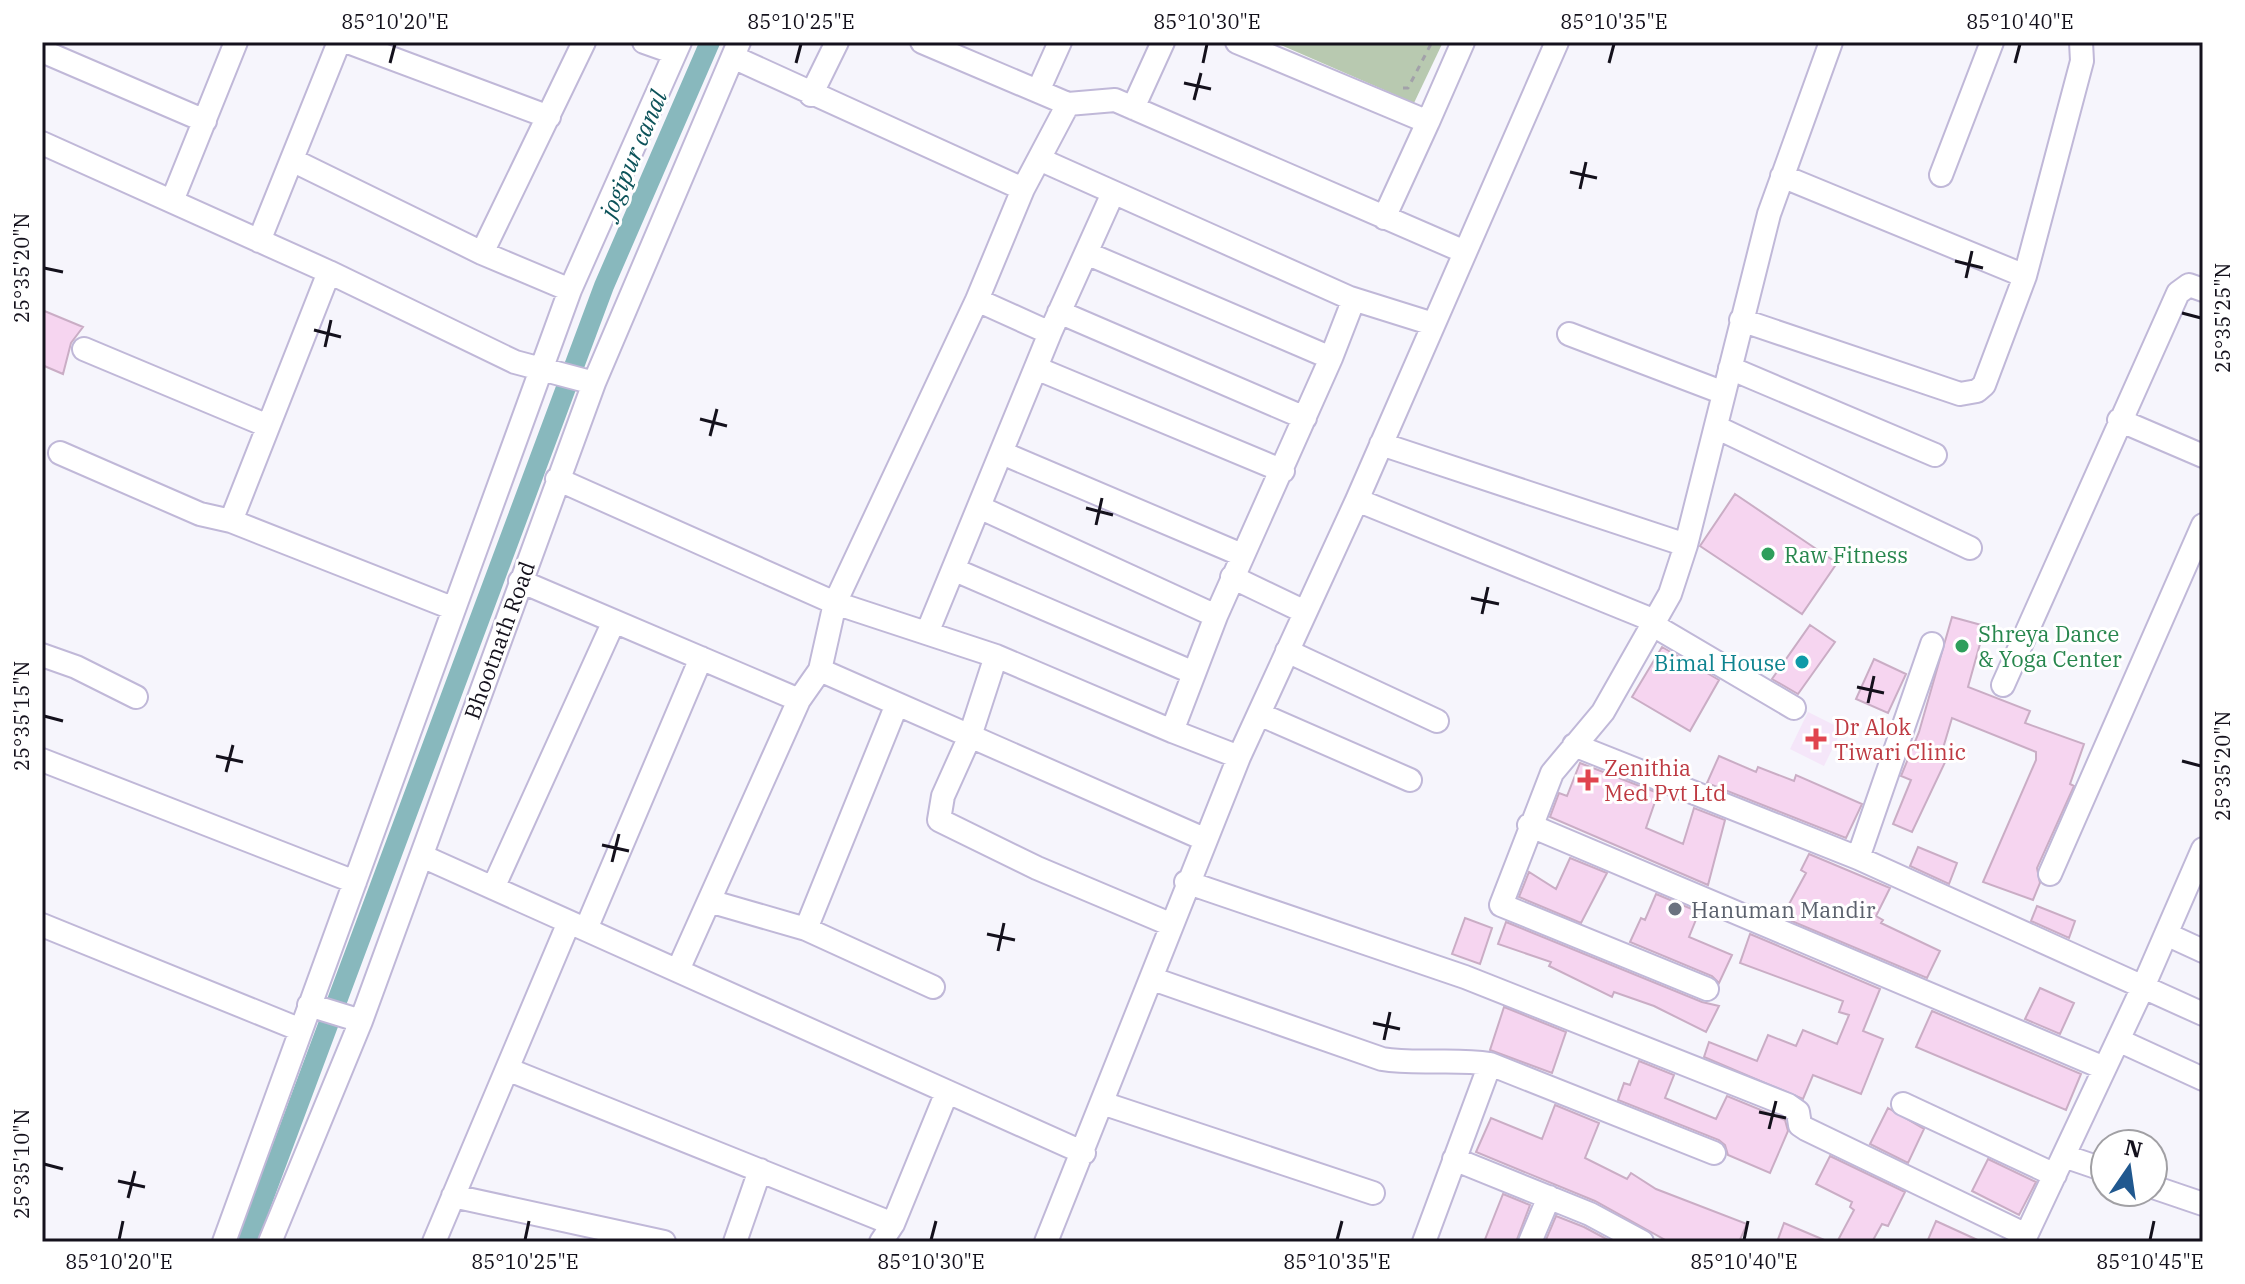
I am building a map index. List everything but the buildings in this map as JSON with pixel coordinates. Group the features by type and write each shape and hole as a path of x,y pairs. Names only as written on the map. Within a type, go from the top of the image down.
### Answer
{"street":[{"path":"172,201 236,42"},
{"path":"259,241 339,42"},
{"path":"348,42 549,117"},
{"path":"482,253 584,42"},
{"path":"224,1242 312,1006 452,608 546,369 570,290 678,48 644,42"},
{"path":"811,95 837,42"},
{"path":"922,42 1068,104 1115,100 1465,252"},
{"path":"1038,91 1060,42"},
{"path":"1133,108 1163,42"},
{"path":"1237,42 1428,122"},
{"path":"1384,218 1463,42"},
{"path":"1046,1242 1153,979 1204,839 1357,500 1557,42"},
{"path":"1707,989 1501,905 1529,825 1552,773 1603,712 1670,594 1686,545 1741,320 1782,176 1831,42"},
{"path":"1941,175 1992,42"},
{"path":"1741,320 1969,394 1984,385 2025,276 2082,61 2081,42"},
{"path":"736,50 811,95 1023,189"},
{"name":"Bhootnath Road","path":"270,1242 355,1019 422,856 557,479 586,381 736,50"},
{"path":"42,51 205,121"},
{"path":"678,970 799,700 820,670 835,603 977,300 1023,189 1068,104"},
{"path":"42,143 329,272 515,362 586,381"},
{"path":"1039,159 1350,298 1433,324"},
{"path":"292,160 482,253 570,290"},
{"path":"1782,176 2025,276"},
{"path":"927,633 981,508 1050,333 1113,193"},
{"path":"1086,253 1331,358"},
{"path":"231,521 329,272"},
{"path":"2003,685 2178,293 2189,285 2203,290"},
{"path":"1172,731 1232,577 1283,471 1331,358 1350,309 1350,298"},
{"path":"977,300 1050,333"},
{"path":"1059,312 1305,418"},
{"path":"1569,334 1724,393"},
{"path":"84,349 268,426"},
{"path":"1036,368 1283,471"},
{"path":"1730,368 1935,455"},
{"path":"2119,420 2203,456"},
{"path":"1716,427 1970,548"},
{"path":"1381,444 1686,545"},
{"path":"60,453 200,514 231,521 452,608"},
{"path":"1002,453 1242,555"},
{"path":"557,479 835,603 996,656 1239,757"},
{"path":"1357,500 1654,623 1794,708"},
{"path":"981,508 1216,616"},
{"path":"2050,874 2203,525"},
{"path":"955,570 1194,673"},
{"path":"1232,577 1305,612"},
{"path":"520,581 799,700"},
{"path":"493,888 614,621"},
{"path":"1858,858 1932,644"},
{"path":"1287,651 1437,721"},
{"path":"42,655 76,667 136,697"},
{"path":"996,656 970,736 943,796 939,820 1037,868 1172,925"},
{"path":"434,1242 507,1069 578,926 701,658"},
{"path":"820,670 1204,839"},
{"path":"806,929 897,704"},
{"path":"1259,714 1410,780"},
{"path":"1574,745 1858,858 2203,1014"},
{"path":"42,760 355,882"},
{"path":"1529,825 2104,1068"},
{"path":"1186,882 1475,981 1788,1105 1798,1112 1800,1125 1806,1129 2025,1239 2143,987 2203,849"},
{"path":"422,856 1084,1153"},
{"path":"709,901 806,929 933,987"},
{"path":"42,925 301,1030"},
{"path":"2166,934 2203,951"},
{"path":"1153,979 1382,1059 1402,1062 1462,1060 1490,1064 1714,1153"},
{"path":"312,1006 355,1019"},
{"path":"2118,1040 2203,1079"},
{"path":"1424,1242 1490,1064"},
{"path":"507,1069 760,1170 887,1233 947,1092"},
{"path":"1102,1103 1373,1193"},
{"path":"1903,1104 2060,1165 2089,1168"},
{"path":"1454,1159 1549,1197 1642,1242"},
{"path":"735,1242 760,1170"},
{"path":"2169,1192 2203,1204"},
{"path":"453,1196 664,1242"},
{"path":"1530,1242 1549,1197"}],"path":[{"path":"1397,89 1408,88 1432,42"}],"shaded area":[{"name":"Dr Alok Tiwari Clinic","path":"1808,712 1842,729 1824,766 1790,749"}],"green space":[{"path":"1274,42 1443,42 1414,103"}],"waterway":[{"name":"jogipur canal","path":"247,1242 604,286 710,42"}],"place":[{"name":"Raw Fitness","path":"1768,554"},
{"name":"Shreya Dance & Yoga Center","path":"1962,646"},
{"name":"Bimal House","path":"1802,662"},
{"name":"Dr Alok Tiwari Clinic","path":"1816,739"},
{"name":"Zenithia Med Pvt Ltd","path":"1588,780"},
{"name":"Hanuman Mandir","path":"1675,909"}]}
